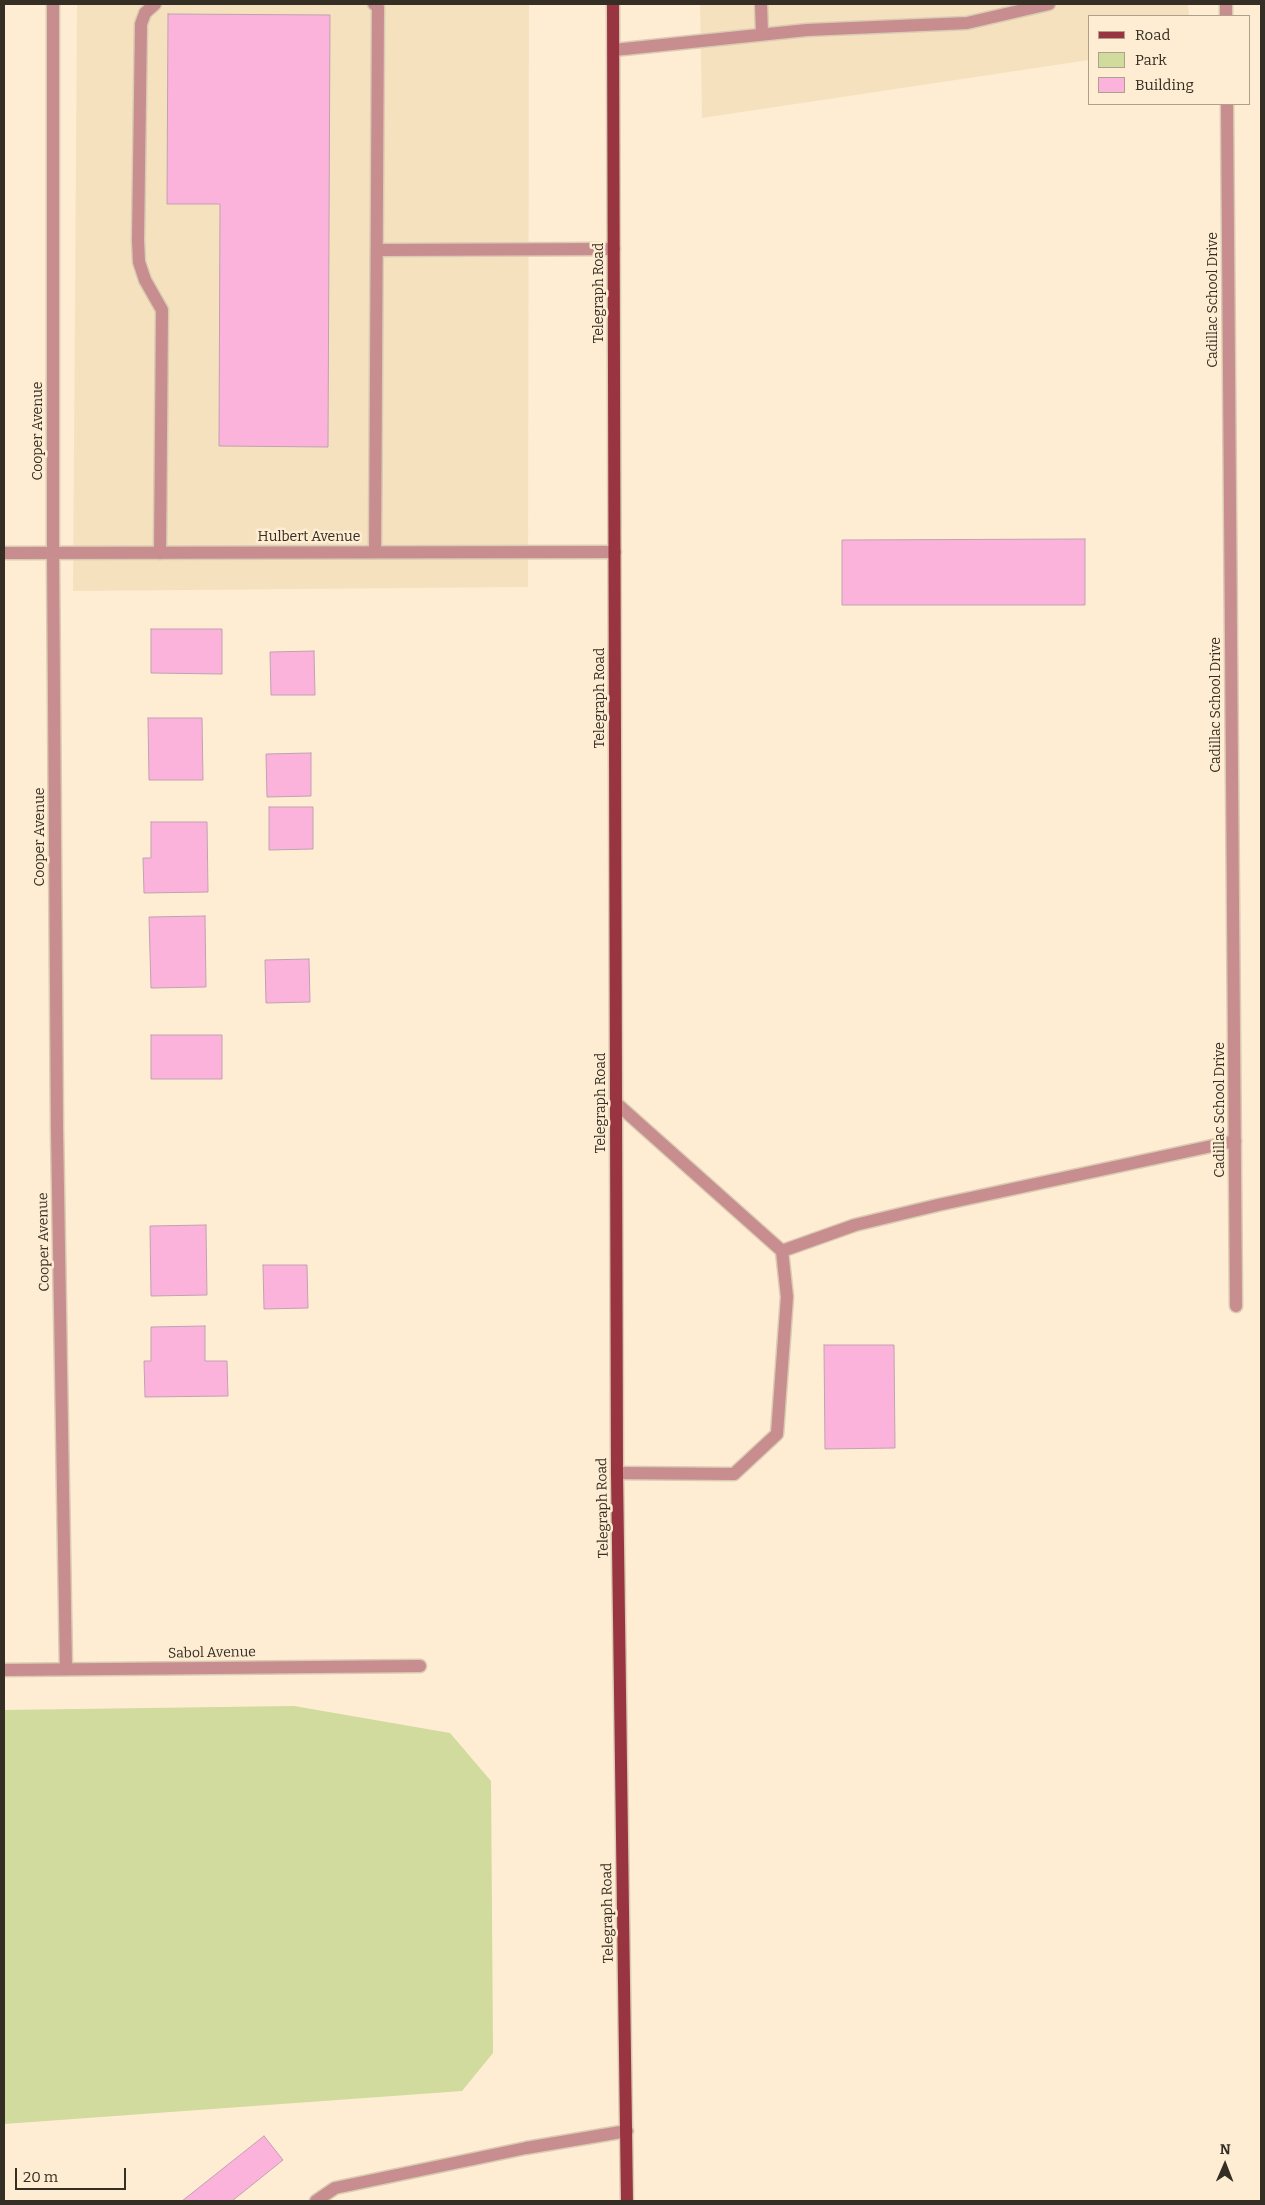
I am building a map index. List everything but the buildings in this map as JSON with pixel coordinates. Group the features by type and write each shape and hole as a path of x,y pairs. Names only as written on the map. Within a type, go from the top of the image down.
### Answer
{"main road":[{"name":"Telegraph Road","path":"614,4 617,1473 627,2201"}],"street":[{"name":"Cooper Avenue","path":"53,4 53,552 57,1119 66,1669"},
{"path":"155,4 145,13 141,24 138,240 139,262 145,280 162,310 160,552"},
{"path":"374,4 378,8 375,552"},
{"path":"761,4 762,34"},
{"path":"614,50 808,30 966,23 1049,4"},
{"name":"Cadillac School Drive","path":"1227,105 1236,1306"},
{"path":"377,250 614,249"},
{"name":"Hulbert Avenue","path":"4,553 615,552"},
{"path":"616,1103 782,1251 787,1297 776,1434 734,1474 617,1473"},
{"path":"782,1251 854,1225 1235,1141"},
{"name":"Sabol Avenue","path":"4,1670 420,1666"},
{"path":"316,2201 335,2188 526,2148 627,2131"}],"shaded area":[{"path":"77,4 529,4 528,587 73,591"},
{"path":"700,4 1188,4 1189,15 1088,15 1088,60 702,118"}],"green space":[{"path":"294,1706 450,1733 491,1781 493,2053 462,2091 4,2124 4,1710"}]}
